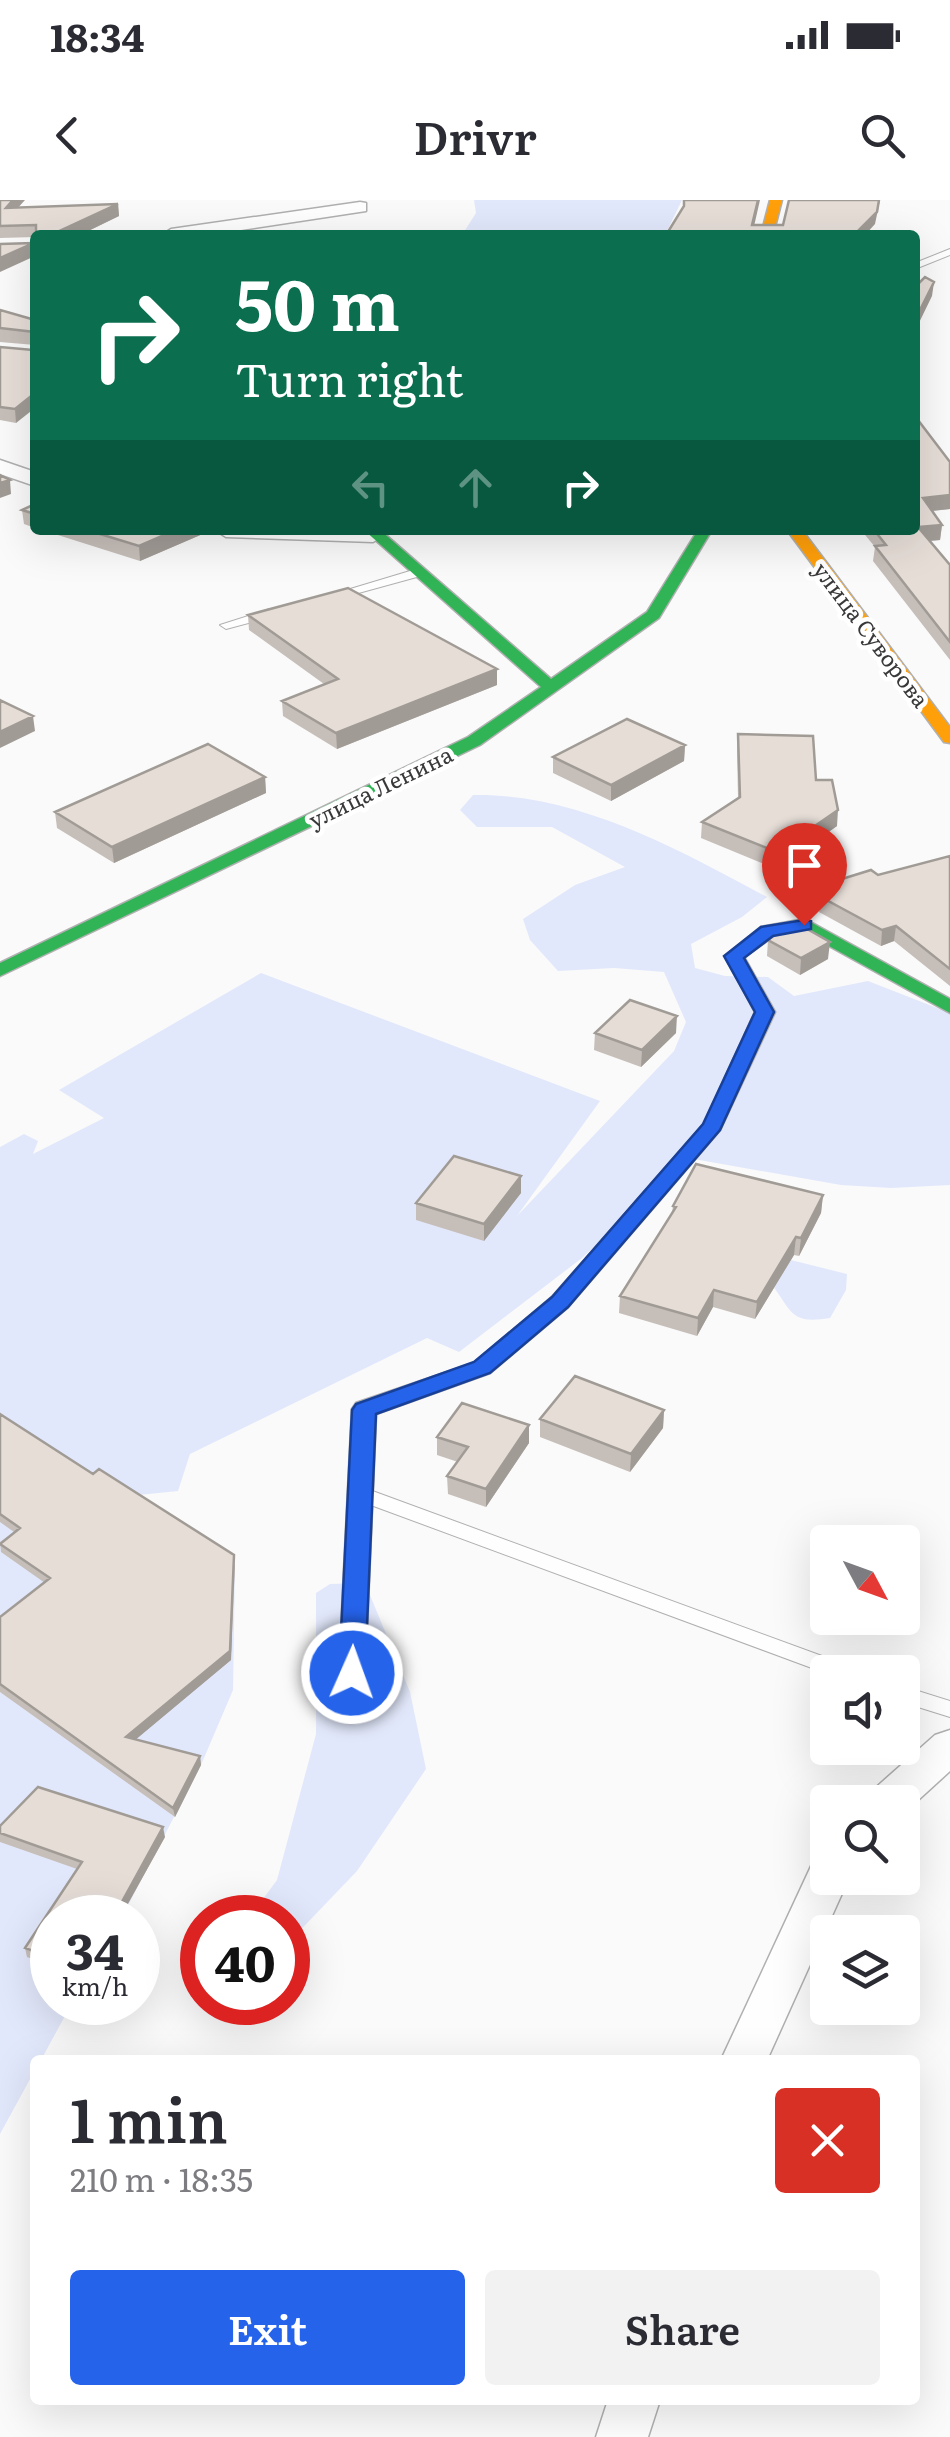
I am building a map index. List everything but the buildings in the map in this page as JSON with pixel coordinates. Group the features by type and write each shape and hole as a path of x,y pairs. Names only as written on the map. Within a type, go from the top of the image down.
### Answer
{"street":[{"path":"768,230 776,200"},
{"path":"204,230 360,207"},
{"path":"0,466 30,476"},
{"path":"374,535 551,688"},
{"name":"улица Ленина","path":"0,970 474,742 654,615 702,535"},
{"name":"улица Суворова","path":"798,535 950,738"},
{"path":"352,1673 364,1410 482,1368 560,1302 713,1126 764,1012 734,956 768,931 804,925 950,1006"},
{"path":"907,1785 950,1746"},
{"path":"746,2055 819,1895"},
{"path":"622,2437 632,2405"}],"lane":[{"path":"920,264 950,252"},
{"path":"314,601 420,572"},
{"path":"226,625 279,610"},
{"path":"360,1493 810,1659"},
{"path":"920,1700 950,1710"}],"shaded area":[{"path":"474,200 682,200 667,230 465,230 476,213"},
{"path":"473,795 550,803 626,827 767,897 742,917 691,944 695,968 725,976 768,977 794,996 868,981 950,1013 950,1185 841,1185 688,1158 582,1258 459,1352 427,1338 190,1454 178,1491 129,1496 235,1565 233,1690 201,1765 133,1895 30,1895 30,2025 60,2025 44,2055 30,2055 30,2079 0,2134 0,1147 24,1134 38,1141 33,1154 104,1118 59,1090 261,973 600,1101 517,1216 674,1051 686,1022 664,972 614,968 558,971 530,940 523,919 575,885 625,867 552,827 477,827 460,810"},
{"path":"779,1257 847,1274 846,1290 830,1318 801,1318 790,1310 773,1286"},
{"path":"365,1583 410,1692 426,1769 357,1871 310,1920 310,1895 266,1895 277,1880 316,1734 316,1593 330,1584"}],"traffic: fast":[{"path":"377,535 551,687"},
{"path":"0,970 474,741 653,615 702,535"},
{"path":"352,1673 364,1409 482,1368 560,1302 713,1126 765,1012 734,956 768,931 805,925 950,1007"}],"traffic: slow":[{"path":"768,230 776,200"},
{"path":"798,535 950,738"}],"route":[{"path":"352,1673 364,1410 482,1368 560,1302 713,1126 764,1012 734,956 768,931 804,925"}]}
